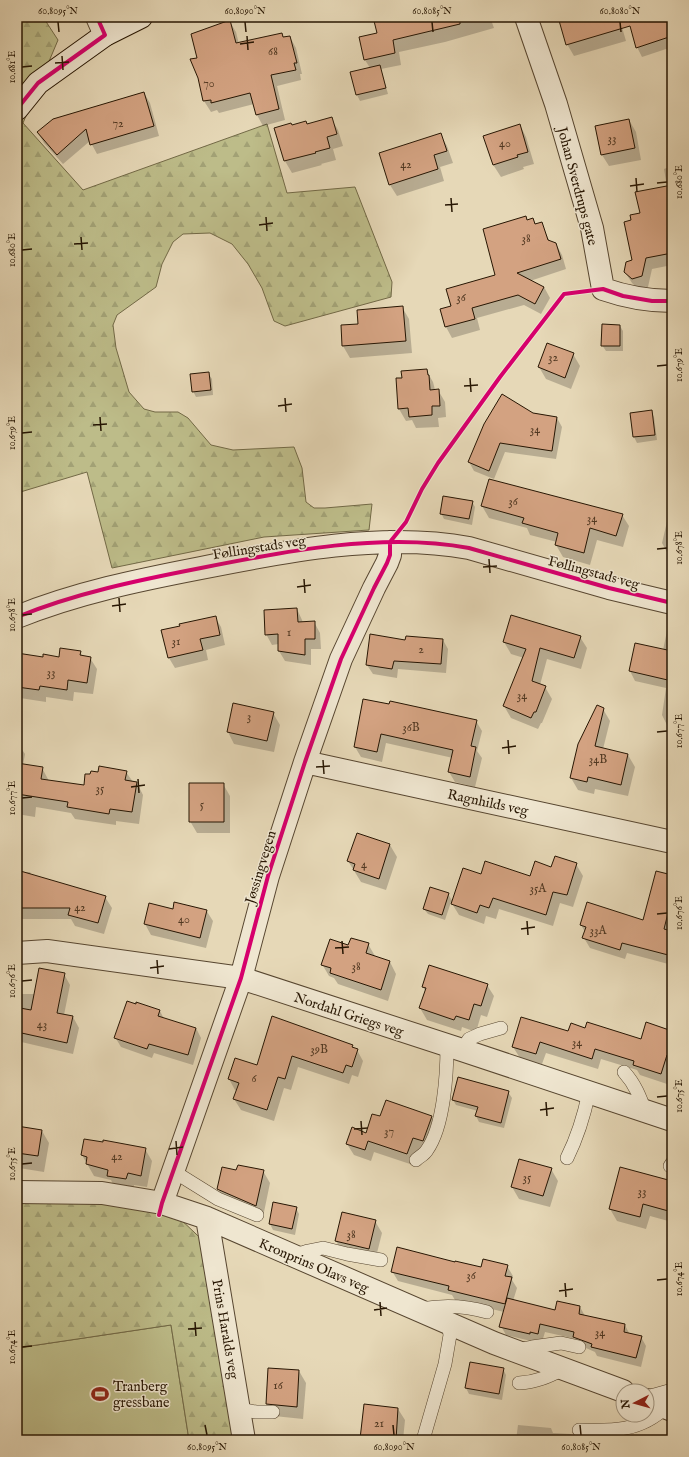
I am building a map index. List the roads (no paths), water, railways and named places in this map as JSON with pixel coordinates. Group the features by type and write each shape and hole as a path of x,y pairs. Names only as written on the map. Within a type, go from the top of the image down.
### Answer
{"street":[{"path":"17,109 38,82 101,26 141,17"},
{"name":"Johan Sverdrups gate","path":"526,17 556,104 592,228 603,289 623,296 652,301 672,301"},
{"name":"Føllingstads veg","path":"17,617 79,596 139,580 257,556 390,542 445,544 469,548 609,588 672,603"},
{"name":"Jøssingvegen","path":"162,1203 241,978 268,876 305,762 341,659 387,563 390,555 390,542"},
{"name":"Ragnhilds veg","path":"305,762 672,842"},
{"name":"Nordahl Griegs veg","path":"17,952 47,951 241,978 672,1120"},
{"name":"Kronprins Olavs veg","path":"17,1192 102,1193 162,1203 206,1218 515,1351 615,1388"},
{"name":"Prins Haralds veg","path":"206,1218 244,1440"}],"lane":[{"path":"416,1160 427,1151 435,1133 444,1096 447,1068 454,1048 468,1039 501,1028"},
{"path":"624,1072 632,1080 645,1111"},
{"path":"567,1158 584,1117 589,1092"},
{"path":"173,1171 218,1199 257,1215"},
{"path":"293,1256 323,1248 381,1260"},
{"path":"417,1309 436,1306 472,1308 488,1312"},
{"path":"423,1440 445,1364 450,1335 448,1323"},
{"path":"515,1351 562,1343 579,1347"},
{"path":"519,1383 534,1382 563,1368"},
{"path":"579,1430 611,1431 642,1424 657,1416 664,1402"},
{"path":"239,1409 256,1412 273,1412"}],"place":[{"name":"Tranberg gressbane","path":"100,1394"}]}
